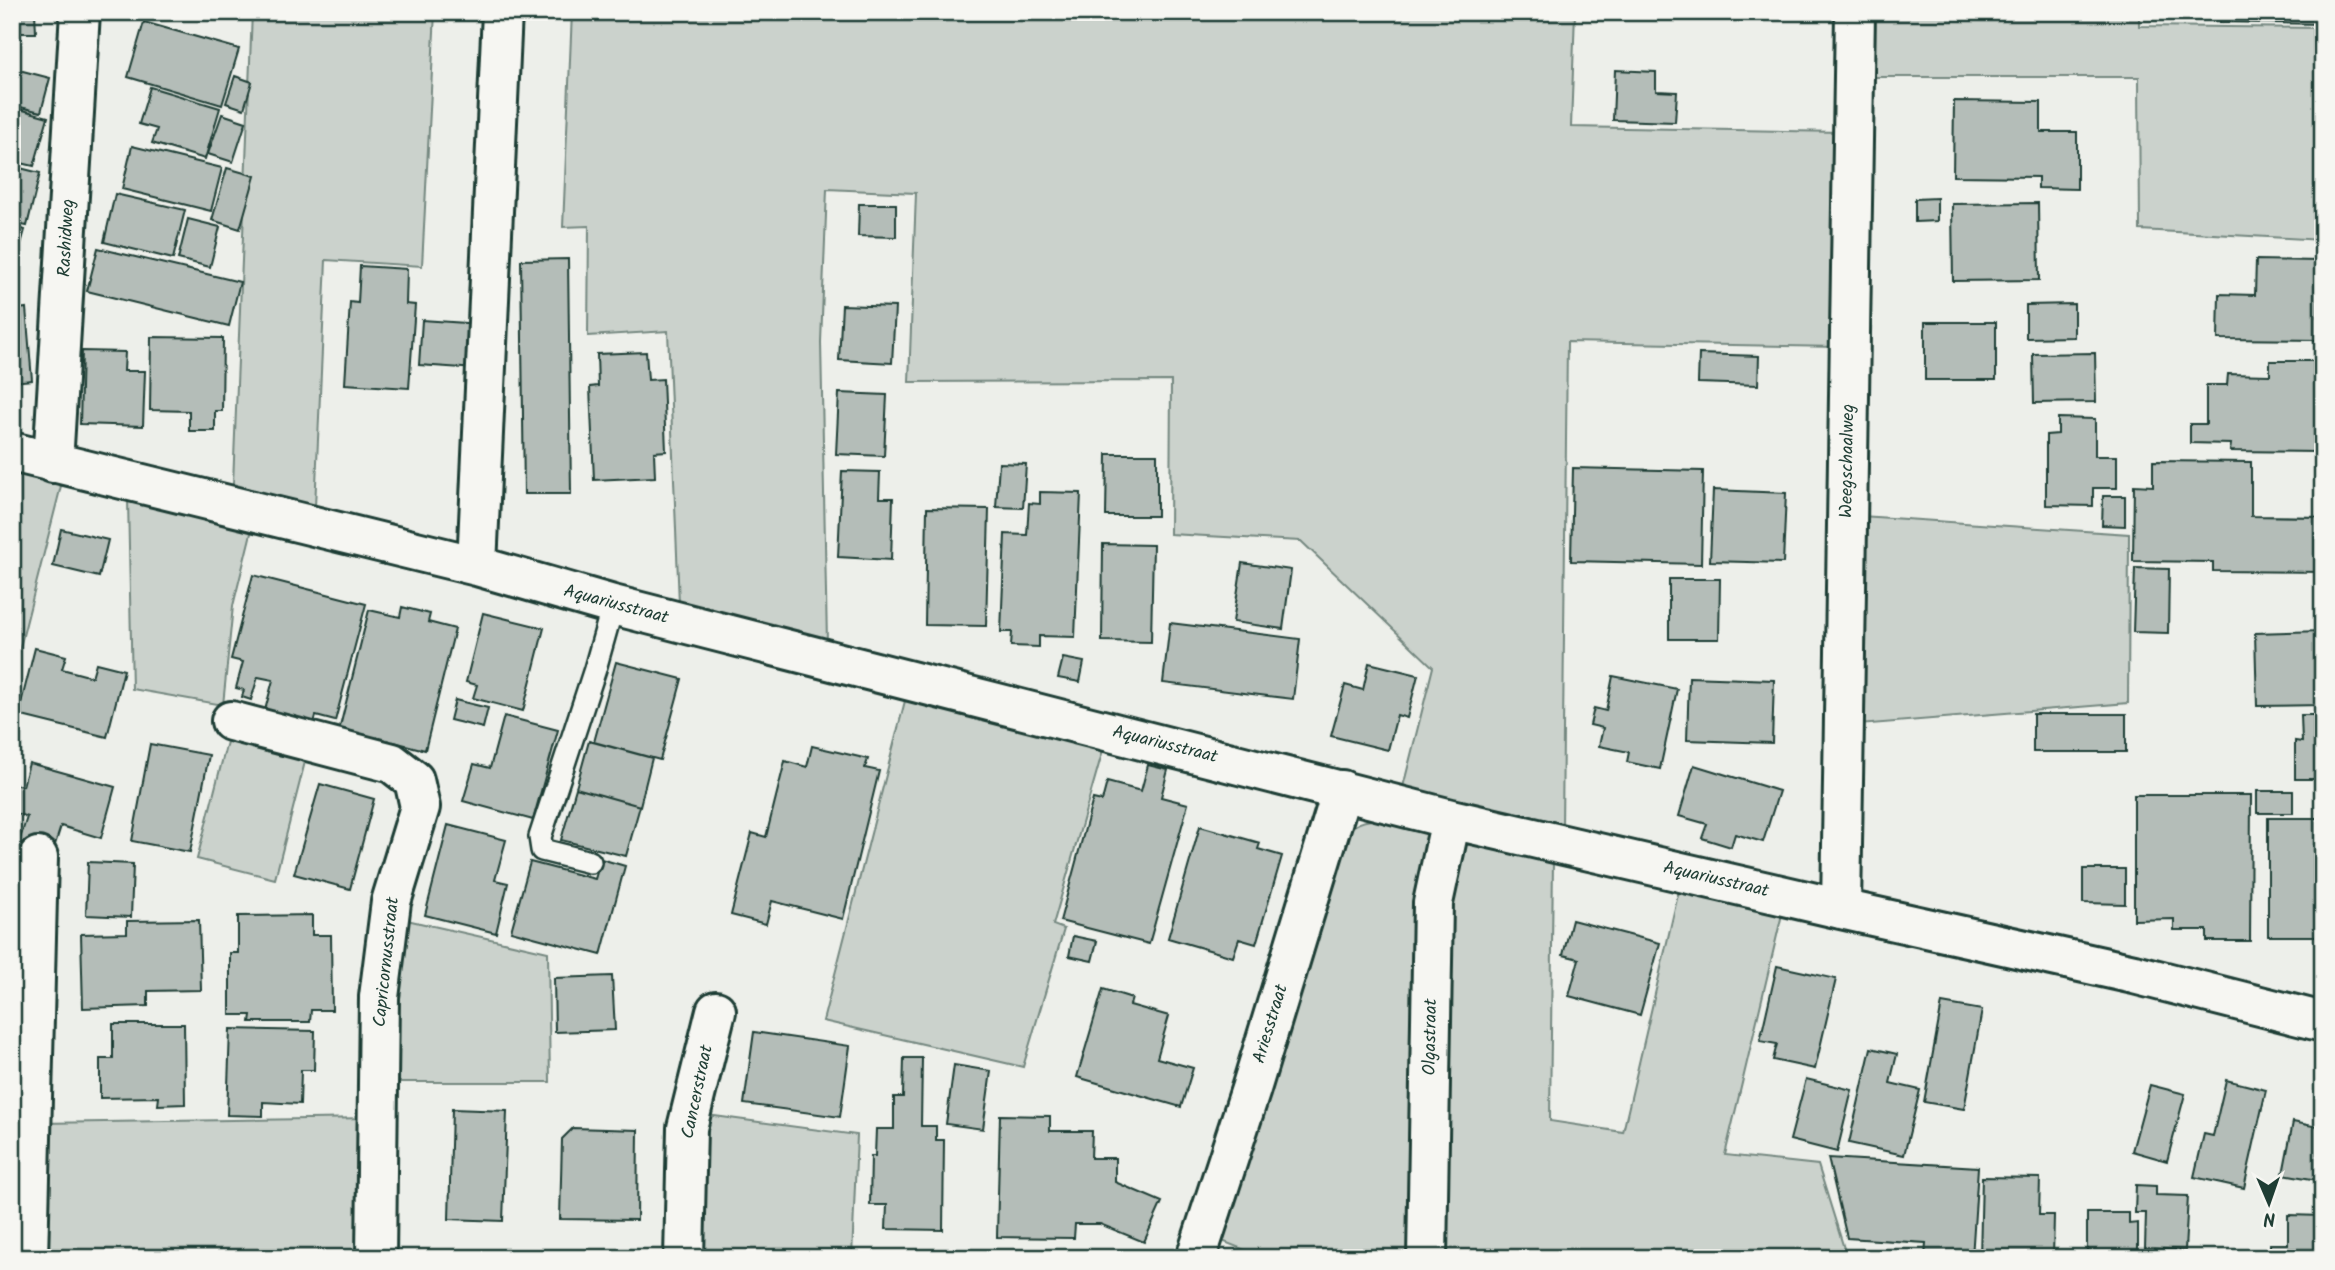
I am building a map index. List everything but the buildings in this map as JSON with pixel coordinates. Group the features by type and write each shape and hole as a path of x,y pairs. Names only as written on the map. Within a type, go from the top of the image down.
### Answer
{"street":[{"name":"Rashidweg","path":"53,463 80,12"},
{"path":"477,566 502,12"},
{"name":"Weegschaalweg","path":"1841,909 1855,12"},
{"name":"Aquariusstraat","path":"12,452 477,566 613,605 1451,819 2134,974 2323,1021"},
{"name":"Capricornusstraat","path":"231,721 392,763 414,780 420,807 391,902 379,997 376,1258"},
{"name":"Ariesstraat","path":"1196,1258 1342,790"},
{"name":"Olgastraat","path":"1427,1258 1433,903 1451,819"},
{"path":"28,1258 38,857"},
{"name":"Cancerstraat","path":"684,1258 687,1128 716,1011"}],"lane":[{"path":"590,862 542,850 540,837 613,605"}],"shaded area":[{"path":"252,12 435,12 422,266 326,260 315,507 233,484"},
{"path":"572,12 1575,12 1571,127 1842,132 1838,347 1567,342 1562,829 1403,787 1433,667 1301,541 1170,534 1171,381 909,382 916,193 827,189 821,342 827,643 679,604 668,331 588,336 589,226 563,227"},
{"path":"1864,12 2139,12 2139,26 2323,28 2323,240 2140,230 2139,77 1864,77"},
{"path":"12,464 63,478 12,679"},
{"path":"128,499 252,529 233,606 223,705 132,689"},
{"path":"1861,516 2129,534 2128,703 1859,725"},
{"path":"907,693 1105,743 1053,925 1064,929 1023,1067 823,1021"},
{"path":"229,734 307,754 275,879 197,859"},
{"path":"1382,819 1435,832 1417,1258 1265,1258 1217,1239 1348,831 1363,822"},
{"path":"1462,836 1553,860 1550,1121 1623,1132 1680,886 1783,910 1725,1155 1818,1165 1847,1258 1437,1258 1445,907"},
{"path":"12,860 27,863 24,1089 12,1089"},
{"path":"398,918 548,952 550,1082 387,1082"},
{"path":"707,1115 857,1135 852,1258 694,1258"},
{"path":"370,1118 365,1258 40,1258 41,1123"}]}
